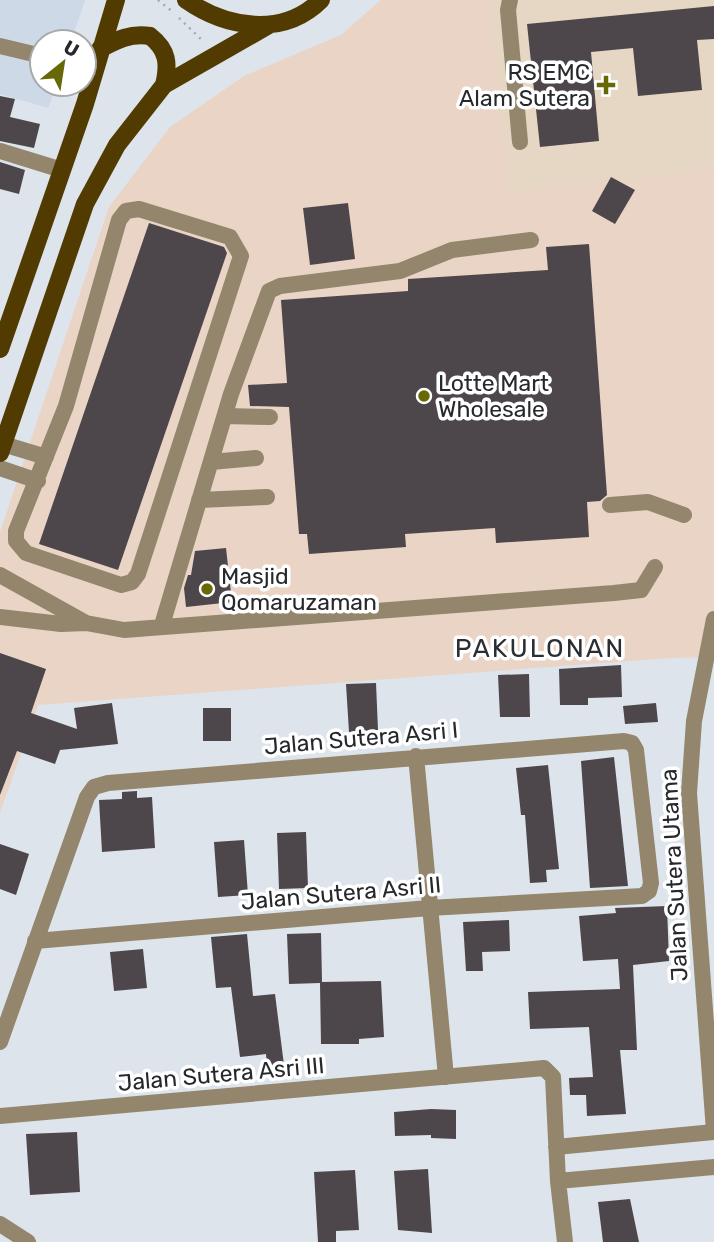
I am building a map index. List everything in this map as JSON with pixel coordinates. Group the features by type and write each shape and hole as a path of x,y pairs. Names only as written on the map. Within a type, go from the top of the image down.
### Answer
{"main road":[{"path":"98,53 116,0"},
{"path":"186,0 208,15 237,25 269,25"},
{"path":"2,448 85,204 117,145 164,85 269,25 294,18 321,0"},
{"path":"100,50 123,37 137,34 150,36 166,54 168,67 164,85"},
{"path":"1,342 62,170 82,98"}],"street":[{"path":"510,0 508,10 520,142"},
{"path":"0,46 28,53"},
{"path":"0,152 62,170"},
{"path":"139,209 230,237 241,256 138,574 132,582 121,585 19,548 16,531 38,481 66,406 122,214 139,209"},
{"path":"162,625 225,416 267,296 273,287 400,271 452,250 531,240"},
{"path":"225,416 270,416"},
{"path":"2,448 46,457"},
{"path":"211,461 256,458"},
{"path":"0,468 38,481"},
{"path":"200,500 267,497"},
{"path":"610,505 648,502 684,514"},
{"path":"0,617 61,624 86,623 124,630 162,625 637,592 643,588 655,567"},
{"path":"0,575 86,623"},
{"name":"Jalan Sutera Utama","path":"714,619 694,721 689,793 714,1132"},
{"name":"Jalan Sutera Asri I","path":"35,941 87,797 94,788 108,783 416,756 624,741 632,743 636,750 650,870 649,891"},
{"path":"416,756 446,1077"},
{"name":"Jalan Sutera Asri II","path":"35,941 429,908 642,896 649,891"},
{"path":"0,1042 35,941"},
{"name":"Jalan Sutera Asri III","path":"0,1116 540,1067 548,1070 553,1077 556,1147"},
{"path":"565,1242 556,1147 714,1132"},
{"path":"558,1181 714,1167"},
{"path":"0,1224 28,1242"}],"path":[{"path":"158,0 197,33 215,56"}],"shaded area":[{"path":"0,0 85,0 76,28 28,28 28,98 52,98 48,108 0,94"},
{"path":"381,0 714,0 714,657 38,705 0,813 0,532 109,207 170,127 244,76 341,35"},
{"name":"RS EMC Alam Sutera","path":"489,0 714,0 714,170 510,192"}],"building":[{"path":"714,6 714,39 697,40 702,90 638,96 633,48 591,52 599,141 540,147 527,24"},
{"path":"0,96 15,99 10,117 40,124 34,148 0,141"},
{"path":"0,162 25,170 19,194 0,189"},
{"path":"611,177 635,190 615,224 592,211"},
{"path":"348,203 355,259 310,265 303,208"},
{"path":"149,223 224,247 227,253 118,570 39,544"},
{"name":"Lotte Mart Wholesale","path":"589,244 607,495 600,501 587,502 589,537 496,543 495,528 405,534 406,547 309,554 307,534 299,534 289,407 250,406 248,385 287,383 281,300 408,291 408,279 548,270 546,247"},
{"name":"Masjid Qomaruzaman","path":"226,548 232,602 186,607 184,588 188,575 191,575 195,551"},
{"path":"0,653 46,669 31,713 77,729 74,708 112,703 118,744 60,750 55,764 17,751 0,795"},
{"path":"621,665 622,697 588,698 588,705 560,705 559,669"},
{"path":"529,674 530,717 500,717 498,675"},
{"path":"376,683 378,730 349,732 346,684"},
{"path":"656,703 658,722 625,724 623,706"},
{"path":"203,708 231,708 231,741 203,741"},
{"path":"614,757 628,886 590,888 581,761"},
{"path":"548,765 559,869 546,870 547,882 530,883 525,815 521,815 516,768"},
{"path":"137,791 137,798 152,797 155,848 102,852 99,800 122,799 122,792"},
{"path":"306,832 308,888 279,889 277,833"},
{"path":"244,840 248,895 218,897 214,842"},
{"path":"0,844 29,854 16,895 0,889"},
{"path":"667,906 669,961 633,965 637,1050 620,1050 626,1114 587,1116 586,1095 570,1095 569,1078 593,1077 589,1027 530,1029 528,992 620,989 618,959 583,961 579,916 616,913 615,908"},
{"path":"509,920 510,951 482,952 483,971 466,971 463,922"},
{"path":"321,933 322,982 381,981 384,1037 359,1039 359,1044 321,1044 320,983 289,984 287,934"},
{"path":"247,934 253,996 275,994 284,1065 267,1067 266,1054 240,1057 231,987 216,988 211,937"},
{"path":"143,949 147,988 114,991 110,952"},
{"path":"456,1110 456,1139 431,1138 431,1135 395,1136 394,1112"},
{"path":"77,1132 80,1192 30,1195 26,1134"},
{"path":"428,1169 432,1233 398,1230 394,1171"},
{"path":"355,1170 359,1230 336,1231 336,1242 318,1242 314,1172"},
{"path":"630,1199 639,1242 603,1242 598,1202"}],"place":[{"name":"RS EMC Alam Sutera","path":"606,85"},
{"name":"Lotte Mart Wholesale","path":"424,396"},
{"name":"Masjid Qomaruzaman","path":"207,589"}],"district":[{"name":"PAKULONAN","path":"540,648"}]}
